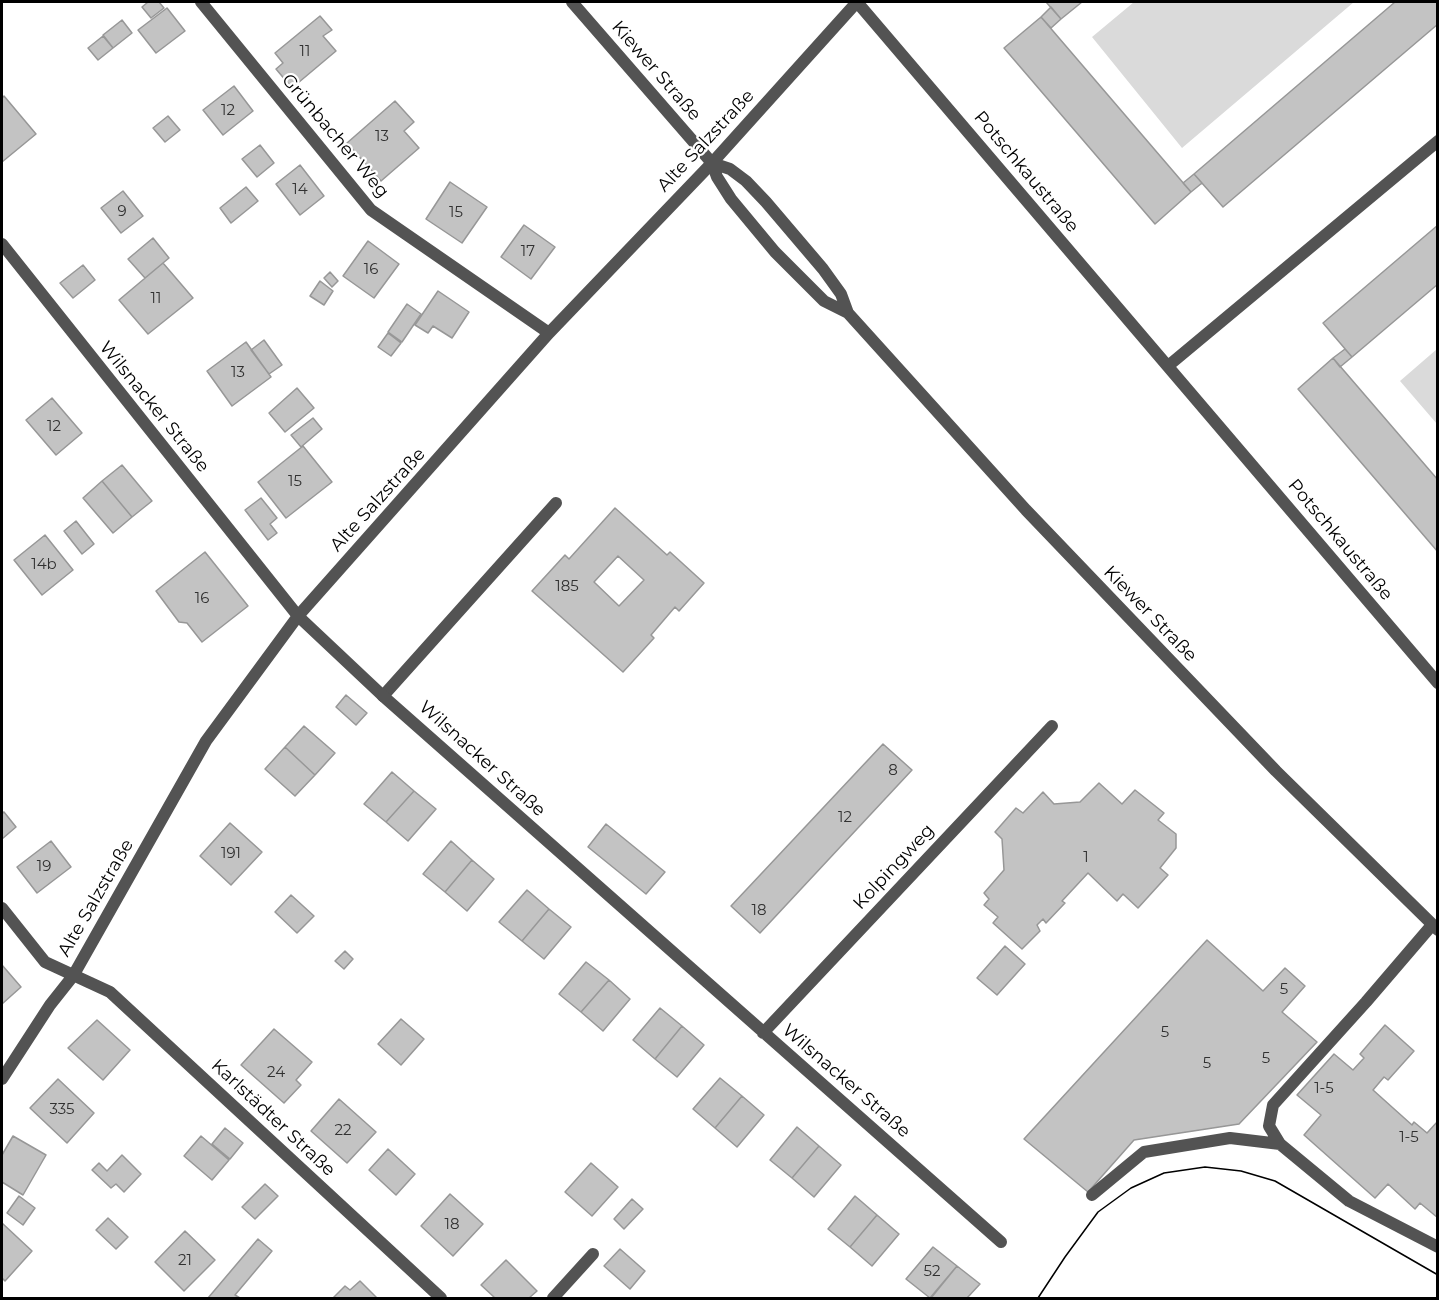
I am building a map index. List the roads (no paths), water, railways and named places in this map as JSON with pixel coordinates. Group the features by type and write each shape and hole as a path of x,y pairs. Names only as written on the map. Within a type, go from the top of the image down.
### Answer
{"street":[{"name":"Grünbacher Weg","path":"201,2 371,210 549,333"},
{"name":"Kiewer Straße","path":"572,2 712,163 717,177 731,199 775,252 824,302 848,313 1050,535 1276,771 1435,927"},
{"name":"Alte Salzstraße","path":"2,1079 50,1005 73,976 206,741 298,616 549,333 712,163 857,2"},
{"name":"Potschkaustraße","path":"857,2 1437,683"},
{"path":"1168,366 1437,141"},
{"name":"Kiewer Straße","path":"712,163 730,169 747,181 823,269 842,294 848,313"},
{"name":"Wilsnacker Straße","path":"2,244 298,616 384,696 1000,1242"},
{"path":"384,696 556,503"},
{"name":"Kolpingweg","path":"763,1033 1052,726"},
{"name":"Karlstädter Straße","path":"2,908 45,962 110,992 441,1299"},
{"path":"1435,927 1273,1106 1269,1126 1280,1144 1349,1201 1437,1247"},
{"path":"1092,1195 1144,1152 1230,1138 1280,1144"},
{"path":"553,1299 593,1254"}],"tram line":[{"path":"1038,1298 1098,1212 1131,1188 1164,1173 1205,1167 1241,1171 1275,1181 1438,1275"}]}
